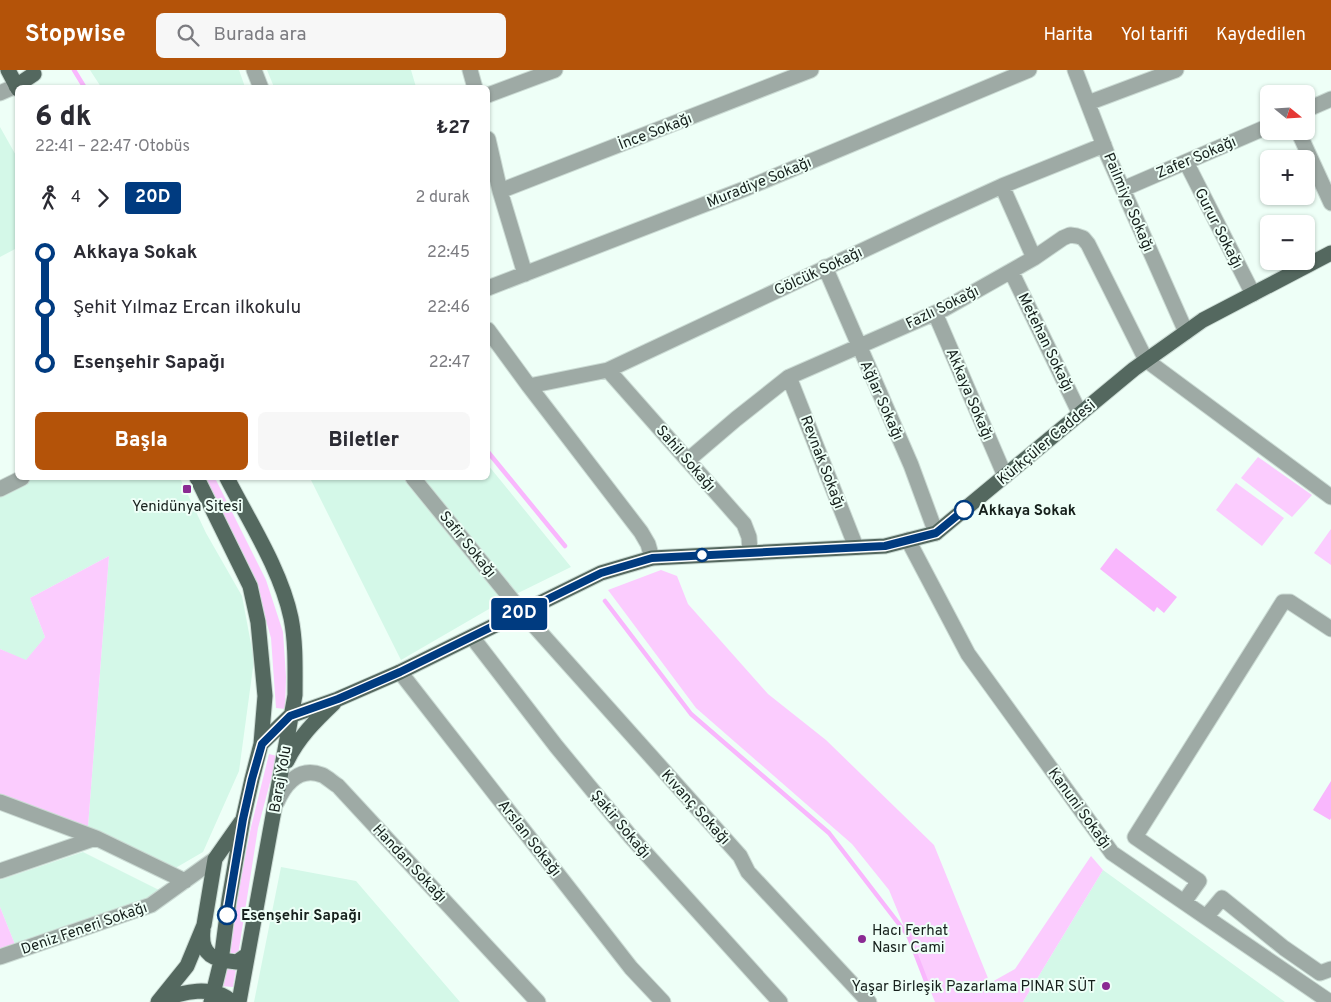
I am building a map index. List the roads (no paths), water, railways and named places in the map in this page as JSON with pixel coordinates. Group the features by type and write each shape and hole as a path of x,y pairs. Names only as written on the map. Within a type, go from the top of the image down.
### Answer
{"main road":[{"path":"8,70 16,85"},
{"path":"21,85 35,77"},
{"name":"Kürkçüler Caddesi","path":"290,716 338,699 400,672 601,573 652,558 885,546 936,533 1146,360 1202,320 1331,253"},
{"name":"Baraj Yolu","path":"198,480 250,586 258,622 266,696 262,744 243,819 221,961 212,997"},
{"name":"Baraj Yolu","path":"228,480 279,579 291,618 295,652 295,695 239,1002"},
{"path":"281,776 294,746 312,724 338,699"},
{"path":"262,744 290,716"},
{"path":"243,819 215,859 202,941 207,953 221,961 237,962 247,955"},
{"path":"159,1001 187,966 204,926"},
{"path":"159,1001 185,992 227,998 232,1002"}],"street":[{"path":"254,70 260,85"},
{"path":"470,70 474,85"},
{"path":"490,94 555,70"},
{"name":"İnce Sokağı","path":"500,191 811,70"},
{"name":"Muradiye Sokağı","path":"490,287 747,188 1029,70"},
{"name":"Pailmiye Sokağı","path":"1075,70 1122,189 1186,332"},
{"path":"1088,103 1176,70"},
{"path":"0,93 15,88"},
{"path":"1315,106 1331,100"},
{"name":"Zafer Sokağı","path":"1122,189 1260,130"},
{"path":"1302,140 1331,203"},
{"name":"Gölcük Sokağı","path":"529,386 608,370 1002,186 1104,145"},
{"path":"490,148 500,191 525,274"},
{"name":"Gurur Sokağı","path":"1186,162 1253,294"},
{"path":"1002,186 1034,258"},
{"name":"Fazlı Sokağı","path":"688,460 736,419 790,377 858,345 935,313 1034,258 1062,238 1070,235 1083,238 1088,244 1146,360"},
{"name":"Ağlar Sokağı","path":"825,268 910,465 936,533"},
{"name":"Metehan Sokağı","path":"1011,271 1080,414"},
{"name":"Akkaya Sokağı","path":"935,313 1005,476"},
{"path":"490,333 641,532 648,544 652,558"},
{"path":"1146,360 1331,497"},
{"name":"Sahil Sokağı","path":"608,370 744,524 750,537 750,552"},
{"name":"Revnak Sokağı","path":"790,377 856,547"},
{"path":"0,489 18,480"},
{"name":"Safir Sokağı","path":"415,480 522,612"},
{"name":"Kanuni Sokağı","path":"908,540 968,654 1112,854 1330,1002"},
{"path":"1331,629 1290,602 1283,602 1135,837 1199,881 1284,948 1320,973 1331,969"},
{"name":"Kıvanç Sokağı","path":"522,612 740,856 748,872 869,1002"},
{"name":"Şakir Sokağı","path":"472,637 556,746 631,837 780,1002"},
{"name":"Arslan Sokağı","path":"400,672 631,968 663,1002"},
{"name":"Handan Sokağı","path":"275,806 284,787 295,777 308,772 322,775 338,786 538,1002"},
{"path":"0,802 96,838 185,881"},
{"path":"0,871 96,838"},
{"name":"Deniz Feneri Sokağı","path":"0,957 151,905 215,859"},
{"path":"1184,902 1199,881"},
{"path":"1206,917 1222,898"}],"waterway":[{"path":"74,70 83,85"},
{"path":"490,454 565,546"},
{"path":"605,601 691,714 829,833 909,937 926,981"}],"place":[{"name":"Yenidünya Sitesi","path":"187,489"},
{"name":"Akkaya Sokak","path":"964,510"},
{"name":"Esenşehir Sapağı","path":"227,915"},
{"name":"Hacı Ferhat Nasır Cami","path":"862,939"},
{"name":"Yaşar Birleşik Pazarlama PINAR SÜT","path":"1106,986"}]}
